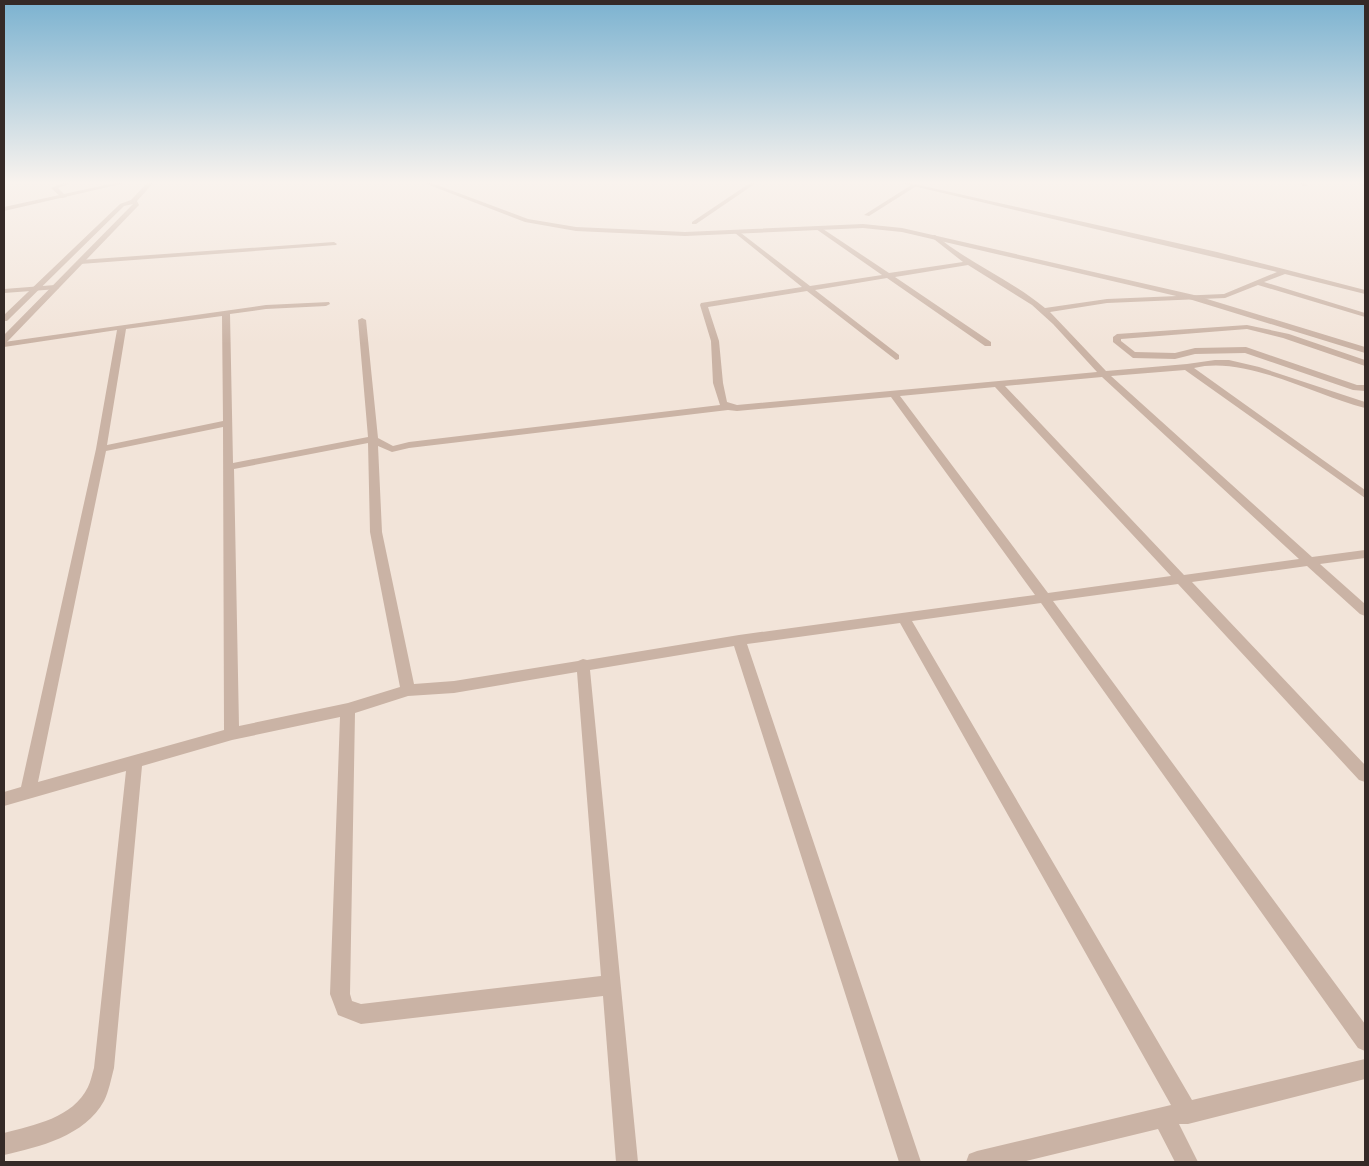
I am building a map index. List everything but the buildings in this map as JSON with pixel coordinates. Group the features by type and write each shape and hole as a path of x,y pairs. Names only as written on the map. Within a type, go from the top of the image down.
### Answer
{"street":[{"path":"4,319 91,235"},
{"path":"4,340 106,235"},
{"path":"741,235 896,357"},
{"path":"829,235 988,344"},
{"path":"929,235 1191,297 1365,350"},
{"path":"948,235 1214,297 1365,344"},
{"path":"1132,235 1285,271 1365,292"},
{"path":"932,236 969,263 1013,289 1043,311 1104,373 1309,562 1365,611"},
{"path":"728,407 723,403 718,384 716,348 704,305 969,263"},
{"path":"1043,311 1107,301 1232,295 1285,271"},
{"path":"1259,283 1365,315"},
{"path":"4,291 55,288"},
{"path":"4,344 295,304 326,304"},
{"path":"226,313 232,734"},
{"path":"362,320 373,439 376,532 408,690"},
{"path":"1365,363 1319,346 1247,327 1118,337 1117,342 1133,355 1175,356 1195,351 1246,350 1356,388 1365,388"},
{"path":"28,792 101,449 122,328"},
{"path":"1319,346 1329,339"},
{"path":"229,467 373,439 392,449 410,444 728,407 737,408 894,395 1187,366 1199,363 1227,362 1248,366 1365,405"},
{"path":"1187,366 1365,495"},
{"path":"998,384 1365,775"},
{"path":"894,395 1045,599 1365,1041"},
{"path":"101,449 228,423"},
{"path":"4,799 232,734 348,708 408,690 454,687 583,664 739,640 1365,554"},
{"path":"904,618 1188,1113"},
{"path":"739,640 910,1162"},
{"path":"583,664 627,1162"},
{"path":"348,708 340,994 345,1008 362,1014 611,985"},
{"path":"4,1144 54,1130 79,1116 96,1094 104,1068 135,762"},
{"path":"977,1162 1164,1119 1365,1069"},
{"path":"1164,1119 1187,1162"}],"lane":[{"path":"80,262 334,244"}]}
